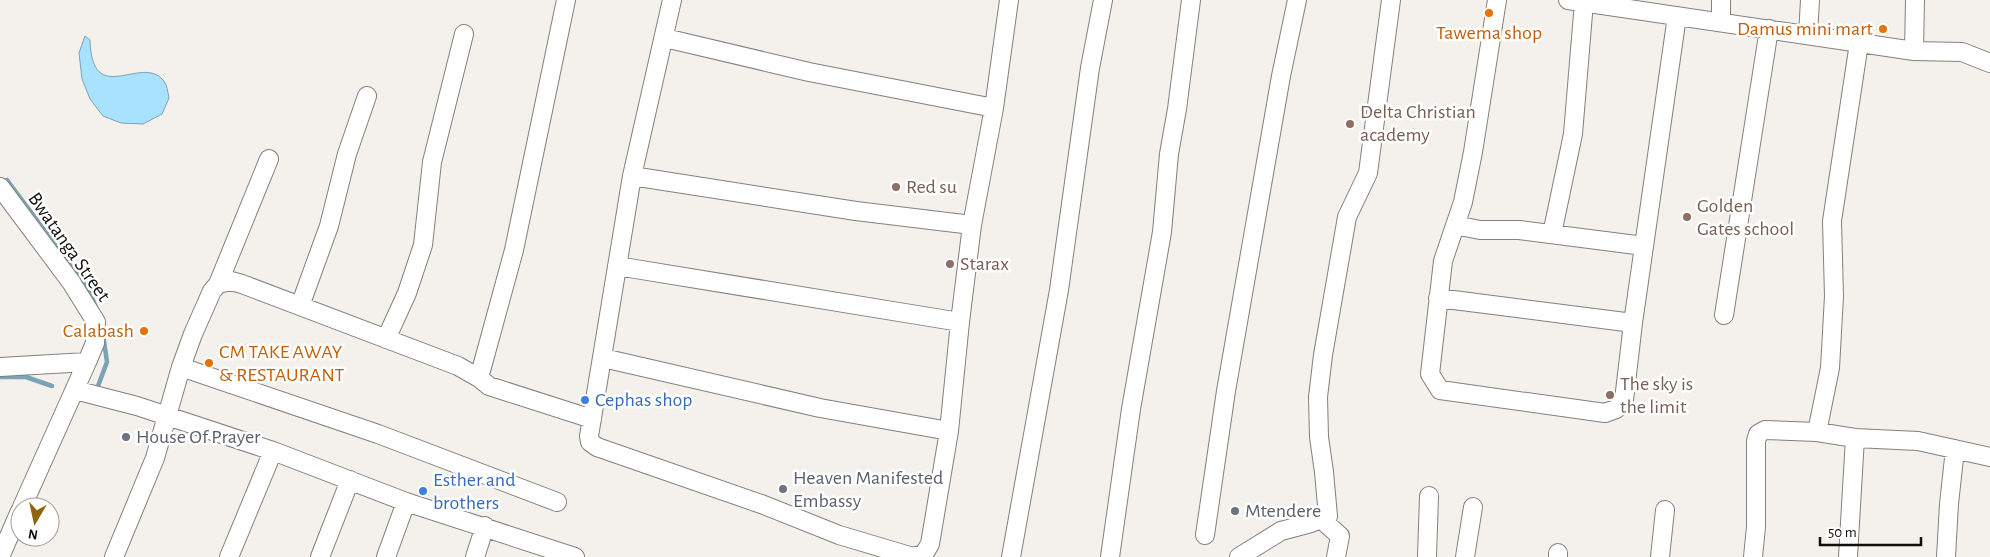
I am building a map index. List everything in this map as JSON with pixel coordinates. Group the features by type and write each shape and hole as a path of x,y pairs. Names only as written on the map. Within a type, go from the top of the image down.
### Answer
{"street":[{"path":"479,378 514,250 566,0"},
{"path":"672,0 665,38 632,176 589,436 590,442 597,447 764,505 839,535 913,557 924,554 930,544 949,431 972,225 994,108 1010,0"},
{"path":"1011,557 1059,290 1090,68 1103,0"},
{"path":"1110,557 1131,409 1162,232 1169,154 1177,109 1191,0"},
{"path":"1205,535 1226,391 1281,76 1298,0"},
{"path":"1239,557 1281,531 1328,516 1319,436 1318,397 1323,355 1347,217 1368,173 1391,0"},
{"path":"1498,0 1463,202 1443,261 1430,374 1440,390 1605,413 1616,409 1624,400 1633,323 1677,16"},
{"path":"1721,0 1721,22"},
{"path":"1808,35 1810,0"},
{"path":"1914,51 1915,0"},
{"path":"1552,234 1573,134 1576,1 1641,5 1677,16 1914,51 1962,52 1990,64"},
{"path":"1724,315 1769,29"},
{"path":"386,340 407,293 423,245 432,162 464,34"},
{"path":"665,38 808,72 994,108"},
{"path":"1817,432 1830,368 1834,296 1832,221 1859,43"},
{"path":"300,306 329,226 346,154 367,96"},
{"path":"114,557 156,458 181,367 193,334 212,292 218,284 269,159"},
{"path":"632,176 847,209 972,225"},
{"name":"Bwatanga Street","path":"0,187 71,282 96,322 95,343 88,362 27,497"},
{"path":"1455,225 1480,230 1518,230 1644,246"},
{"path":"617,266 960,322"},
{"path":"218,284 231,281 242,284 458,366 479,378 488,386 592,419"},
{"path":"1438,298 1633,323"},
{"path":"603,358 820,408 949,431"},
{"path":"0,367 88,362"},
{"path":"181,367 378,434 557,502"},
{"path":"75,390 137,406 273,451 406,502 485,526 568,556"},
{"path":"1753,557 1756,527 1756,441 1758,434 1765,430 1817,432 1855,438 1918,441 1990,457"},
{"path":"1848,557 1855,438"},
{"path":"1946,557 1955,449"},
{"path":"229,557 273,451"},
{"path":"320,557 350,480"},
{"path":"1426,557 1429,496"},
{"path":"386,557 406,502"},
{"path":"1465,557 1472,507"},
{"path":"1660,557 1665,510"},
{"path":"1321,519 1340,536 1336,557"},
{"path":"475,557 485,526"},
{"path":"0,557 10,534"}],"water":[{"path":"85,36 90,40 93,60 99,72 108,76 119,76 143,72 154,74 163,80 169,98 162,114 143,124 121,123 103,116 90,99 82,79 79,53"}],"waterway":[{"path":"7,180 89,290 97,310"},
{"path":"98,386 107,362 103,334"},
{"path":"0,377 26,377 52,386"}],"place":[{"name":"Tawema shop","path":"1489,13"},
{"name":"Damus mini mart","path":"1883,29"},
{"name":"Delta Christian academy","path":"1350,124"},
{"name":"Red su","path":"896,187"},
{"name":"Golden Gates school","path":"1687,217"},
{"name":"Starax","path":"950,264"},
{"name":"Calabash","path":"144,331"},
{"name":"CM TAKE AWAY & RESTAURANT","path":"209,363"},
{"name":"The sky is the limit","path":"1610,395"},
{"name":"Cephas shop","path":"585,400"},
{"name":"House Of Prayer","path":"126,437"},
{"name":"Heaven Manifested Embassy","path":"783,489"},
{"name":"Esther and brothers","path":"423,491"},
{"name":"Mtendere","path":"1235,511"}]}
